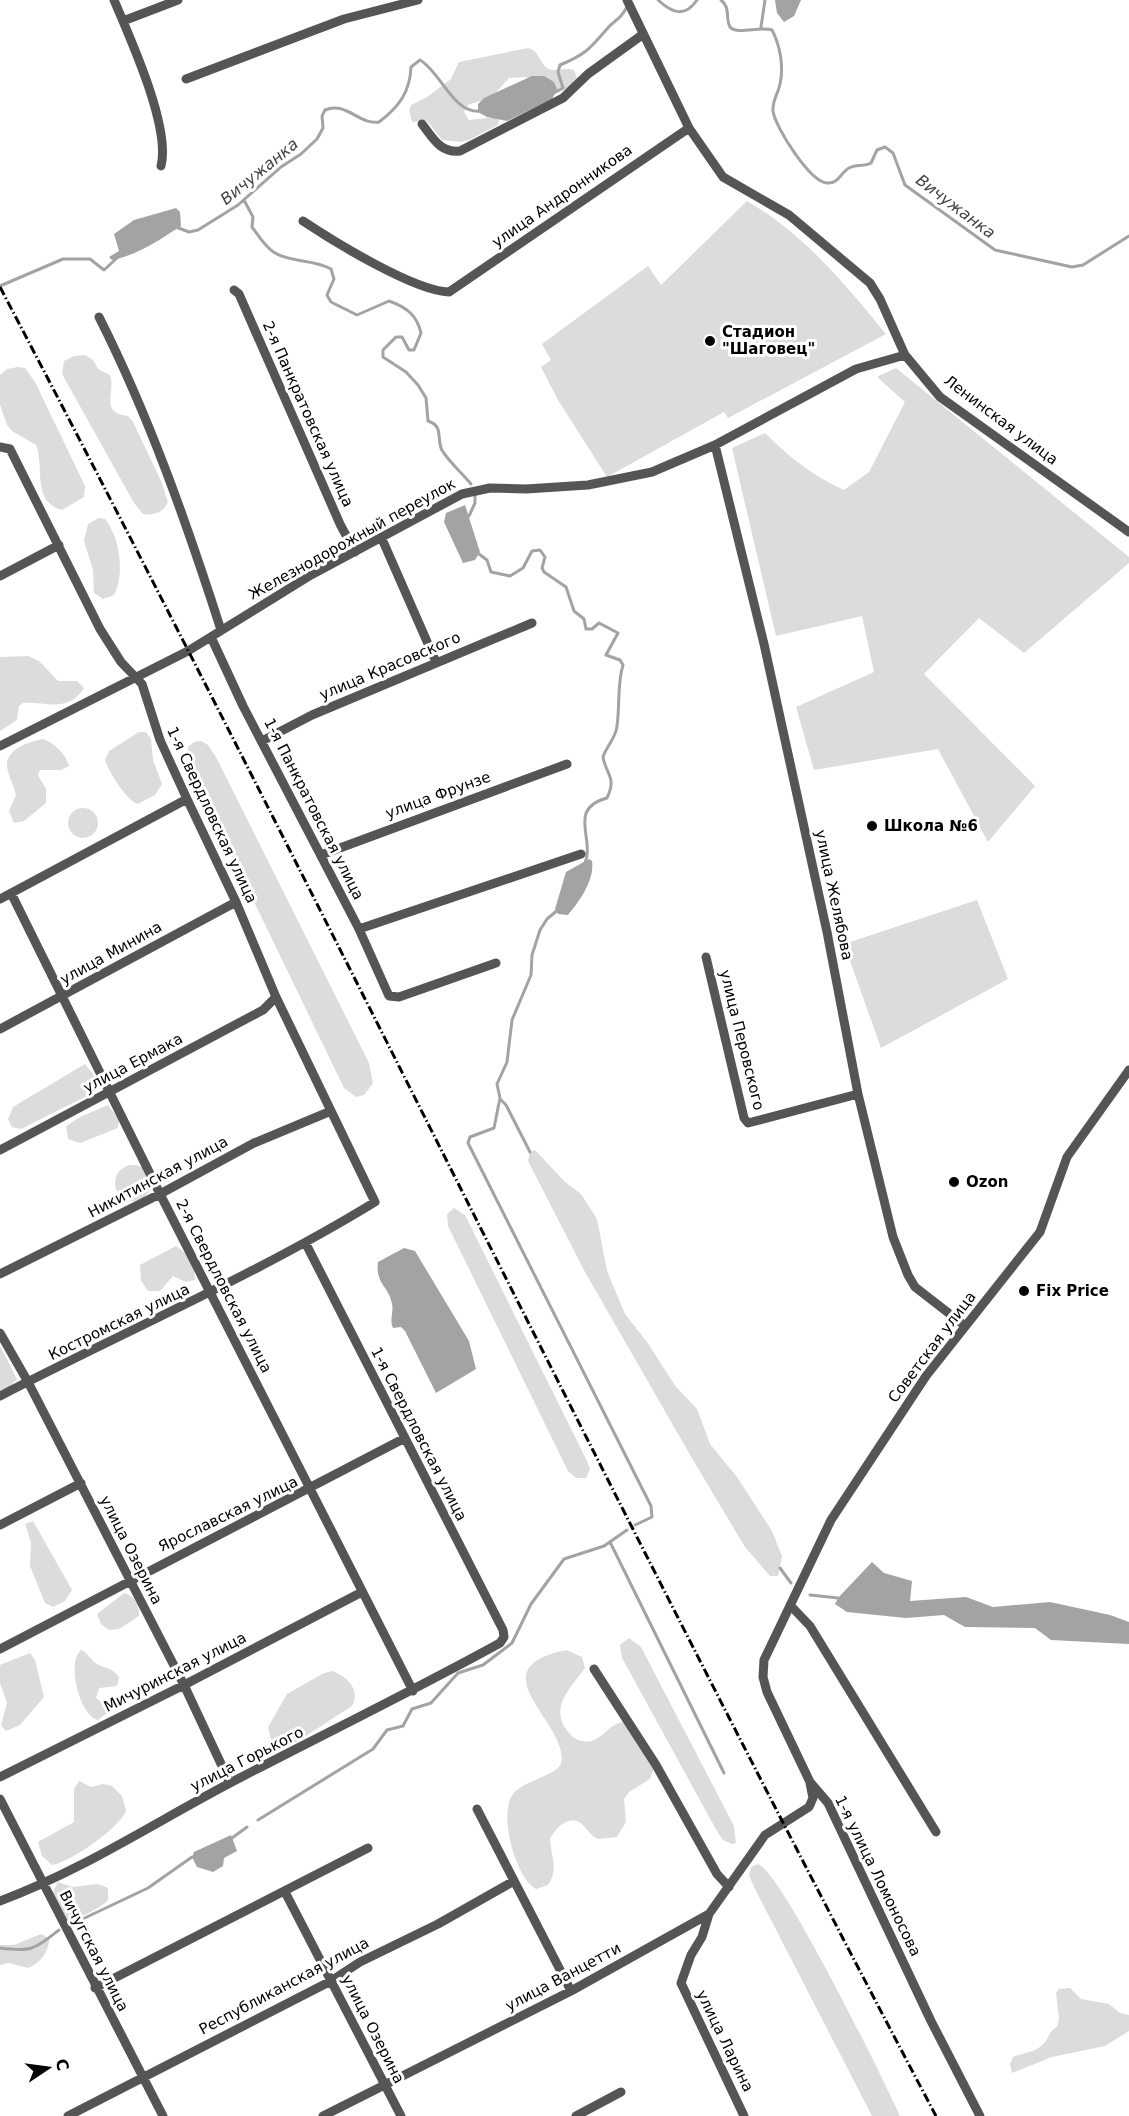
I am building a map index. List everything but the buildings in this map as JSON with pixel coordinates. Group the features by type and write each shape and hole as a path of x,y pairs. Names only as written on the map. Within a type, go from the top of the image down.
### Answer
{"street":[{"path":"114,0 150,93 163,156 160,166"},
{"path":"123,21 178,0"},
{"path":"186,79 344,19 418,0"},
{"name":"Ленинская улица","path":"627,0 689,128 723,177 789,215 870,283 905,355 940,397 1129,532"},
{"path":"422,124 443,150 460,151 562,98 588,74 642,35"},
{"name":"улица Андронникова","path":"303,221 340,245 385,268 445,292 453,290 689,128"},
{"name":"2-я Панкратовская улица","path":"234,290 239,294 340,524 355,552"},
{"path":"99,317 141,410 186,526 221,630"},
{"name":"Железнодорожный переулок","path":"0,746 188,651 355,552 462,495 478,489 588,485 652,472 715,445 856,369 905,355"},
{"name":"улица Желябова","path":"715,445 775,692 827,932 858,1094 893,1237 908,1275 922,1293 964,1325"},
{"name":"1-я Свердловская улица","path":"5,448 59,545 100,629 121,662 142,684 160,740 236,902 276,997 375,1202"},
{"path":"382,539 436,662"},
{"path":"0,576 59,545"},
{"name":"улица Красовского","path":"262,741 312,715 532,623"},
{"name":"1-я Панкратовская улица","path":"211,637 359,929 389,996 399,997 496,963"},
{"name":"улица Фрунзе","path":"321,855 567,764"},
{"path":"0,899 187,799"},
{"path":"359,929 581,854"},
{"name":"2-я Свердловская улица","path":"11,893 64,996 160,1194 413,1691"},
{"name":"улица Минина","path":"0,1029 236,902"},
{"name":"улица Перовского","path":"706,957 744,1118 748,1123 858,1094"},
{"name":"улица Ермака","path":"0,1150 111,1093 263,1010 276,997"},
{"name":"Советская улица","path":"768,1648 831,1521 921,1384 964,1325 1040,1232 1067,1157 1129,1070"},
{"name":"Никитинская улица","path":"0,1274 160,1194 254,1143 331,1112"},
{"name":"Костромская улица","path":"0,1396 212,1293 306,1244 375,1202"},
{"name":"1-я Свердловская улица","path":"306,1244 502,1630 504,1638"},
{"name":"улица Озерина","path":"0,1333 28,1382 184,1685 230,1783"},
{"name":"Ярославская улица","path":"0,1649 129,1580 310,1490 405,1438"},
{"path":"0,1525 81,1484"},
{"name":"Мичуринская улица","path":"0,1777 184,1685 362,1592"},
{"path":"790,1605 810,1626 936,1832"},
{"name":"улица Горького","path":"0,1901 43,1885 230,1783 413,1691 500,1643 504,1638"},
{"name":"1-я улица Ломоносова","path":"768,1648 763,1677 767,1692 810,1782 828,1803 931,2021 980,2116"},
{"path":"594,1669 656,1765 717,1874 729,1887"},
{"name":"улица Ванцетти","path":"323,2116 571,1991 709,1914 765,1835 809,1807 813,1798 810,1782"},
{"name":"Вичугская улица","path":"0,1799 95,1988 163,2116"},
{"path":"477,1809 571,1991"},
{"path":"95,1988 368,1848"},
{"name":"Республиканская улица","path":"68,2116 331,1981 360,1962 438,1924 514,1881"},
{"name":"улица Озерина","path":"285,1892 401,2116"},
{"name":"улица Ларина","path":"709,1914 702,1937 691,1955 681,1983 744,2116"},
{"path":"576,2116 621,2092"}],"shaded area":[{"path":"775,0 801,0 794,16 784,22 777,13"},
{"path":"528,48 535,52 549,69 574,70 577,78 570,87 559,92 526,77 509,78 492,97 468,105 464,112 469,120 496,117 499,120 498,125 469,140 460,142 442,140 427,121 412,122 409,110 411,105 427,97 451,79 459,62"},
{"path":"532,76 544,76 554,82 557,89 552,99 507,121 487,117 478,112 478,104 484,98"},
{"name":"Стадион \"Шаговец\"","path":"747,201 768,214 805,244 839,279 886,334 728,418 724,412 607,477 558,400 541,367 551,360 542,344 648,266 661,285"},
{"path":"176,208 180,212 181,226 131,255 112,260 109,257 119,251 114,234 134,220"},
{"path":"85,355 93,360 98,369 110,375 111,406 114,411 128,416 133,422 161,481 168,502 158,512 143,514 134,503 62,374 64,361 74,356"},
{"path":"25,368 35,382 85,486 84,497 62,510 52,506 46,499 41,482 36,445 12,431 7,425 0,405 0,375 7,369"},
{"path":"896,368 1129,557 1129,563 1024,653 979,618 924,674 1035,786 988,842 938,749 814,770 796,707 874,672 862,616 776,636 732,448 765,433 802,465 822,479 844,490 869,472 905,402 877,377"},
{"path":"465,505 480,552 475,560 463,563 444,522 446,513"},
{"path":"99,518 105,519 114,536 120,566 114,595 103,599 94,593 93,570 84,541 88,524"},
{"path":"28,656 39,661 58,681 77,681 84,688 78,696 63,704 23,703 19,706 17,720 0,731 0,657"},
{"path":"139,732 146,732 151,739 153,760 162,784 155,795 138,804 118,785 105,760 109,751"},
{"path":"43,739 59,750 69,766 61,770 40,770 38,775 46,789 46,803 24,821 14,823 9,811 16,795 7,760 19,747"},
{"path":"201,741 208,745 217,759 369,1063 373,1083 364,1095 356,1097 344,1088 187,763 188,747 194,742"},
{"path":"83,808 94,812 98,823 94,834 83,838 72,834 68,823 72,812"},
{"path":"589,859 592,861 592,868 589,883 568,915 558,914 555,909 566,872"},
{"path":"977,900 1008,979 881,1048 844,944"},
{"path":"85,1064 97,1079 98,1089 95,1092 21,1129 12,1127 8,1119 13,1107"},
{"path":"108,1105 119,1119 118,1128 80,1143 68,1139 66,1126"},
{"path":"535,1150 564,1181 581,1194 597,1219 607,1271 625,1314 647,1342 676,1387 697,1409 710,1444 737,1477 772,1531 782,1556 778,1576 770,1576 745,1547 585,1272 528,1161 530,1152"},
{"path":"133,1165 145,1171 151,1183 145,1195 133,1201 121,1195 115,1183 121,1171"},
{"path":"454,1208 465,1215 586,1459 590,1469 586,1478 576,1478 568,1471 448,1226 447,1214"},
{"path":"176,1246 190,1260 195,1280 186,1282 173,1276 160,1291 148,1291 141,1281 140,1265"},
{"path":"404,1248 415,1251 469,1341 476,1369 436,1393 405,1331 401,1327 393,1328 390,1298 378,1275 378,1262"},
{"path":"0,1346 17,1379 9,1388 0,1390"},
{"path":"33,1521 72,1590 65,1601 53,1607 45,1603 30,1566 31,1542 25,1524"},
{"path":"872,1562 884,1573 912,1581 910,1601 966,1597 993,1607 1050,1602 1110,1615 1129,1622 1129,1644 1051,1640 1035,1628 965,1627 944,1615 906,1618 847,1612 835,1604"},
{"path":"124,1593 136,1602 139,1616 119,1629 109,1630 101,1624 97,1614"},
{"path":"629,1638 641,1647 734,1826 736,1843 732,1844 723,1840 718,1833 622,1658 620,1645"},
{"path":"81,1650 100,1666 111,1670 119,1677 117,1686 99,1688 96,1698 107,1707 108,1712 98,1720 91,1717 77,1688 75,1666"},
{"path":"566,1650 582,1657 585,1668 563,1700 561,1716 563,1725 574,1738 585,1742 600,1737 614,1725 623,1722 654,1767 650,1779 629,1792 624,1799 626,1822 617,1837 598,1839 582,1824 574,1821 566,1822 558,1828 550,1839 554,1863 553,1874 548,1885 536,1889 528,1883 521,1872 511,1844 507,1815 509,1803 518,1789 554,1771 561,1763 560,1748 553,1732 532,1699 526,1684 528,1670 540,1659"},
{"path":"30,1653 35,1660 44,1697 20,1725 6,1731 1,1725 7,1703 0,1683 0,1665"},
{"path":"332,1671 343,1676 354,1689 352,1706 292,1745 283,1748 272,1744 268,1727 287,1694 322,1674"},
{"path":"79,1781 91,1787 103,1784 112,1786 122,1796 126,1811 105,1835 71,1858 52,1865 42,1856 38,1842 74,1822 74,1789"},
{"path":"231,1835 237,1851 224,1858 223,1866 213,1872 197,1867 192,1857 194,1852"},
{"path":"758,1864 770,1875 809,1938 855,2023 900,2116 872,2116 754,1887 749,1875 751,1867"},
{"path":"58,1882 73,1887 98,1884 108,1888 108,1900 88,1913 65,1920 52,1894"},
{"path":"41,1934 49,1938 49,1943 46,1952 36,1963 28,1968 9,1963 0,1965 0,1945 14,1945"},
{"path":"1070,1988 1081,1999 1109,2004 1120,2013 1129,2015 1129,2031 1105,2046 1052,2057 1012,2073 1010,2064 1013,2057 1038,2048 1057,2027 1059,2019 1056,1993 1059,1989"}],"waterway":[{"name":"Вичужанка","path":"658,0 678,12 688,9 697,0"},
{"name":"Вичужанка","path":"721,0 726,6 729,24 733,29 772,30 781,63 780,84 773,107 775,119 794,153 820,180 827,183 834,182 849,168 871,163 877,150 885,147 893,153 905,185 995,250 1072,267 1083,265 1129,236"},
{"path":"761,27 765,0"},
{"name":"Вичужанка","path":"552,94 563,88 558,72 560,65 581,55 620,17 628,5"},
{"name":"Вичужанка","path":"176,227 189,232 198,230 238,205 317,139 323,128 322,116 325,110 339,108 365,120 379,122 398,105 406,91 411,67 420,60 428,66 455,100 472,110 482,111"},
{"path":"244,200 253,217 252,227 271,251 288,258 331,269 334,279 327,295 331,302 357,315 389,301 406,309 414,317 421,333 414,350 409,350 402,337 396,337 383,350 383,357 406,372 418,385 426,398 428,421 438,429 443,452 471,484"},
{"name":"Вичужанка","path":"0,286 63,259 90,259 104,270 118,257"},
{"path":"469,516 475,503 475,495"},
{"path":"479,554 487,560 491,572 510,576 523,568 532,551 540,550 545,557 542,568 544,572 566,587 574,611 584,619 586,629 592,629 599,623 618,633 606,655 620,660 623,665 616,730 603,757 611,785 607,798 588,809 585,817 587,844 585,863"},
{"path":"559,909 547,919 540,930 532,955 531,975 512,1020 507,1062 497,1084 500,1098 494,1128 470,1137 468,1143 651,1506 652,1517 635,1525"},
{"path":"500,1099 506,1105 530,1152"},
{"path":"258,1820 373,1749 387,1730 403,1726 412,1709 431,1703 458,1673 483,1665 512,1643 531,1604 564,1559 604,1546 627,1530"},
{"path":"610,1542 724,1773"},
{"path":"780,1568 791,1583"},
{"path":"810,1595 838,1598"},
{"path":"232,1838 247,1827"},
{"path":"72,1924 148,1888 192,1857"},
{"path":"0,1948 19,1950 32,1948 59,1930"}],"railway":[{"path":"0,287 235,743 699,1660 936,2116"}],"place":[{"name":"Стадион \"Шаговец\"","path":"710,341"},
{"name":"Школа №6","path":"872,826"},
{"name":"Ozon","path":"954,1182"},
{"name":"Fix Price","path":"1024,1291"}]}
